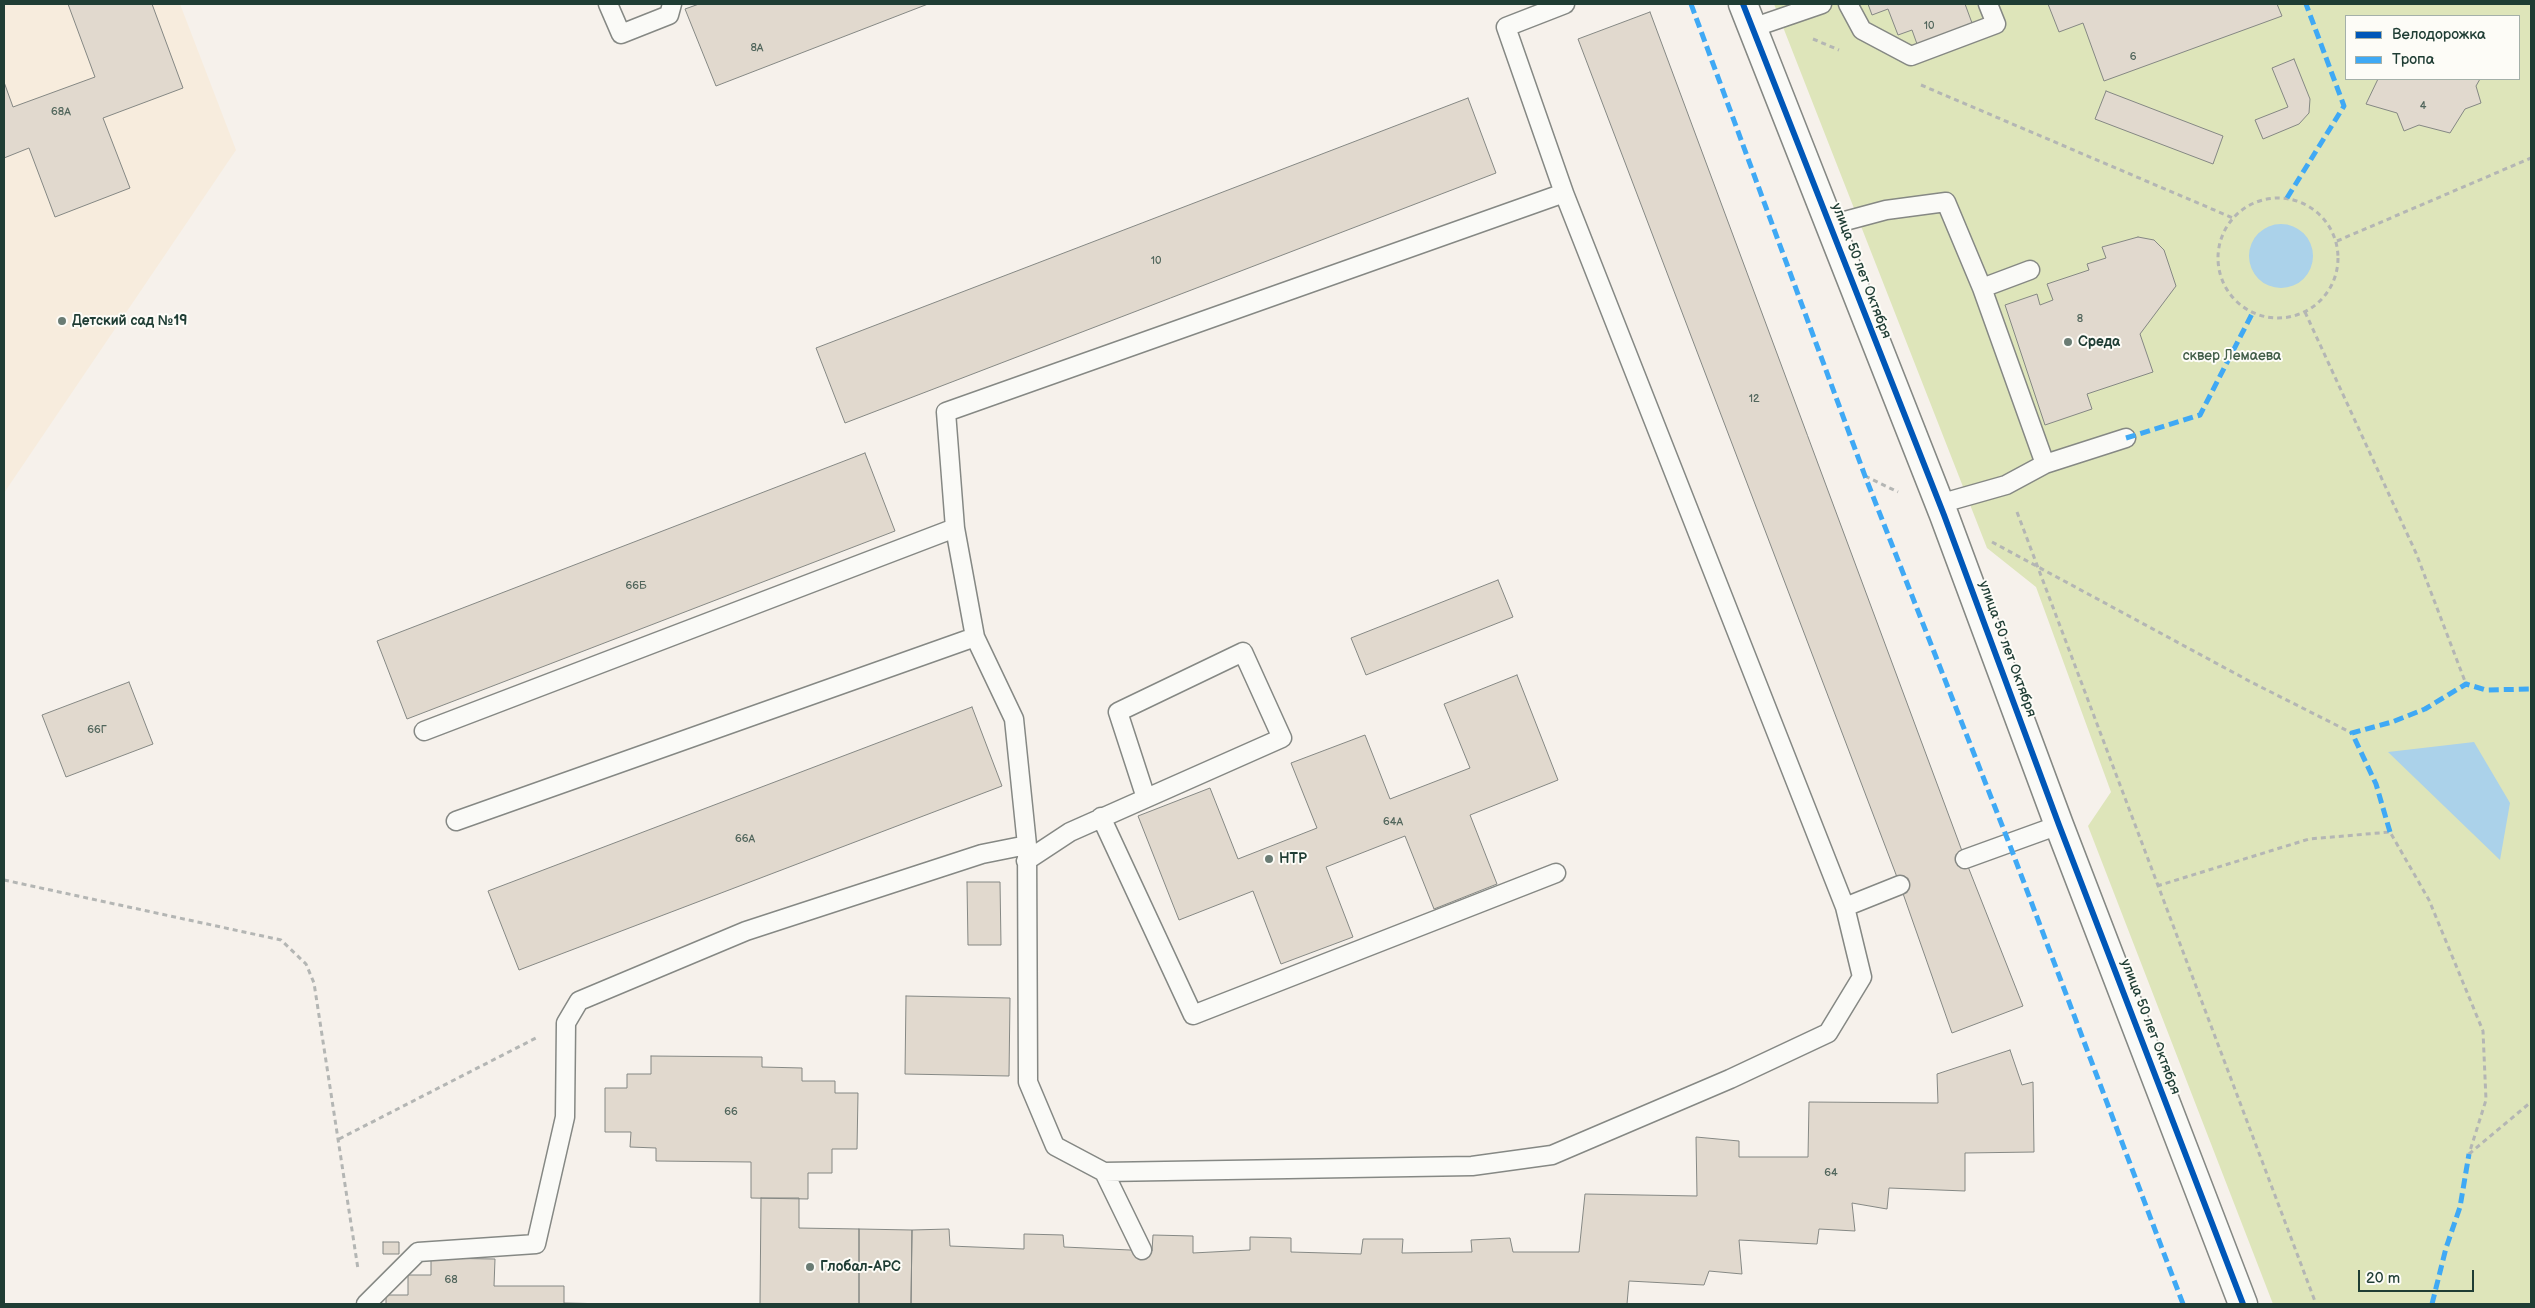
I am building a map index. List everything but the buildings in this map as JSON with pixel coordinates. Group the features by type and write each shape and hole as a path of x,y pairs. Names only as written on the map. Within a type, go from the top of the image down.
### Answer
{"street":[{"name":"улица 50 лет Октября","path":"1755,17 1830,225 1942,509 2059,825 2243,1304"}],"lane":[{"path":"608,4 621,34 669,15 672,4"},
{"path":"1564,193 946,412 955,528 976,637 1014,719 1027,853 1028,1082 1055,1146 1104,1172 1472,1166 1552,1156 1730,1079 1828,1033 1862,977 1845,907 1564,193 1506,28 1566,4"},
{"path":"1755,17 1822,4"},
{"path":"1848,4 1862,30 1912,56 1996,24 1988,4"},
{"path":"1830,225 1886,210 1946,202 1982,288 2045,464"},
{"path":"1982,288 2030,270"},
{"path":"1942,509 2006,485 2045,464 2126,438"},
{"path":"424,730 955,528"},
{"path":"456,821 976,637"},
{"path":"366,1304 418,1252 536,1244 564,1117 566,1023 579,1000 746,931 982,854 1027,853 1282,738 1243,652 1118,712 1146,798"},
{"path":"1101,818 1193,1015 1556,873"},
{"path":"1964,859 2059,825"},
{"path":"1845,907 1900,885"},
{"path":"1104,1172 1142,1250"}],"path":[{"path":"1755,17 1842,52"},
{"path":"1915,83 2233,218"},
{"path":"2336,242 2531,158"},
{"path":"2279,198 2296,200 2311,207 2324,219 2336,242 2338,265 2331,287 2320,301 2305,312 2295,316 2273,318 2252,312 2234,299 2223,280 2218,259 2222,237 2233,218 2246,207 2262,200 2279,198"},
{"path":"2305,312 2416,553 2466,684"},
{"path":"1865,476 1942,509 2039,569 2251,682 2352,733"},
{"path":"2006,485 2316,1304"},
{"path":"2157,886 2309,839 2390,832 2429,900 2483,1031 2486,1100 2469,1154 2531,1102"},
{"path":"4,880 281,940 306,964 314,983 359,1275"},
{"path":"339,1140 566,1023"}],"shaded area":[{"name":"Детский сад №19","path":"4,4 180,4 236,150 4,493"}],"green space":[{"name":"сквер Лемаева","path":"1774,4 2531,4 2531,1304 2273,1304 2088,826 2111,792 2036,587 1987,548"}],"water":[{"path":"2281,224 2299,230 2307,238 2313,256 2307,274 2299,282 2281,288 2263,282 2255,274 2249,256 2255,238 2263,230"},
{"path":"2474,742 2510,803 2500,860 2388,752"}],"marked path":[{"path":"1691,4 1865,476 2009,843 2183,1304"},
{"path":"2287,198 2344,106 2306,4"},
{"path":"2126,438 2200,415 2253,312"},
{"path":"2390,832 2376,784 2352,733 2392,722 2425,709 2466,684 2486,690 2531,689"},
{"path":"2432,1304 2446,1248 2460,1207 2469,1154"}],"cycle path":[{"path":"1743,4 1944,515 2059,825 2243,1304"}],"place":[{"name":"Детский сад №19","path":"62,321"},
{"name":"Среда","path":"2068,342"},
{"name":"НТР","path":"1269,859"},
{"name":"Глобал-АРС","path":"810,1267"}]}
